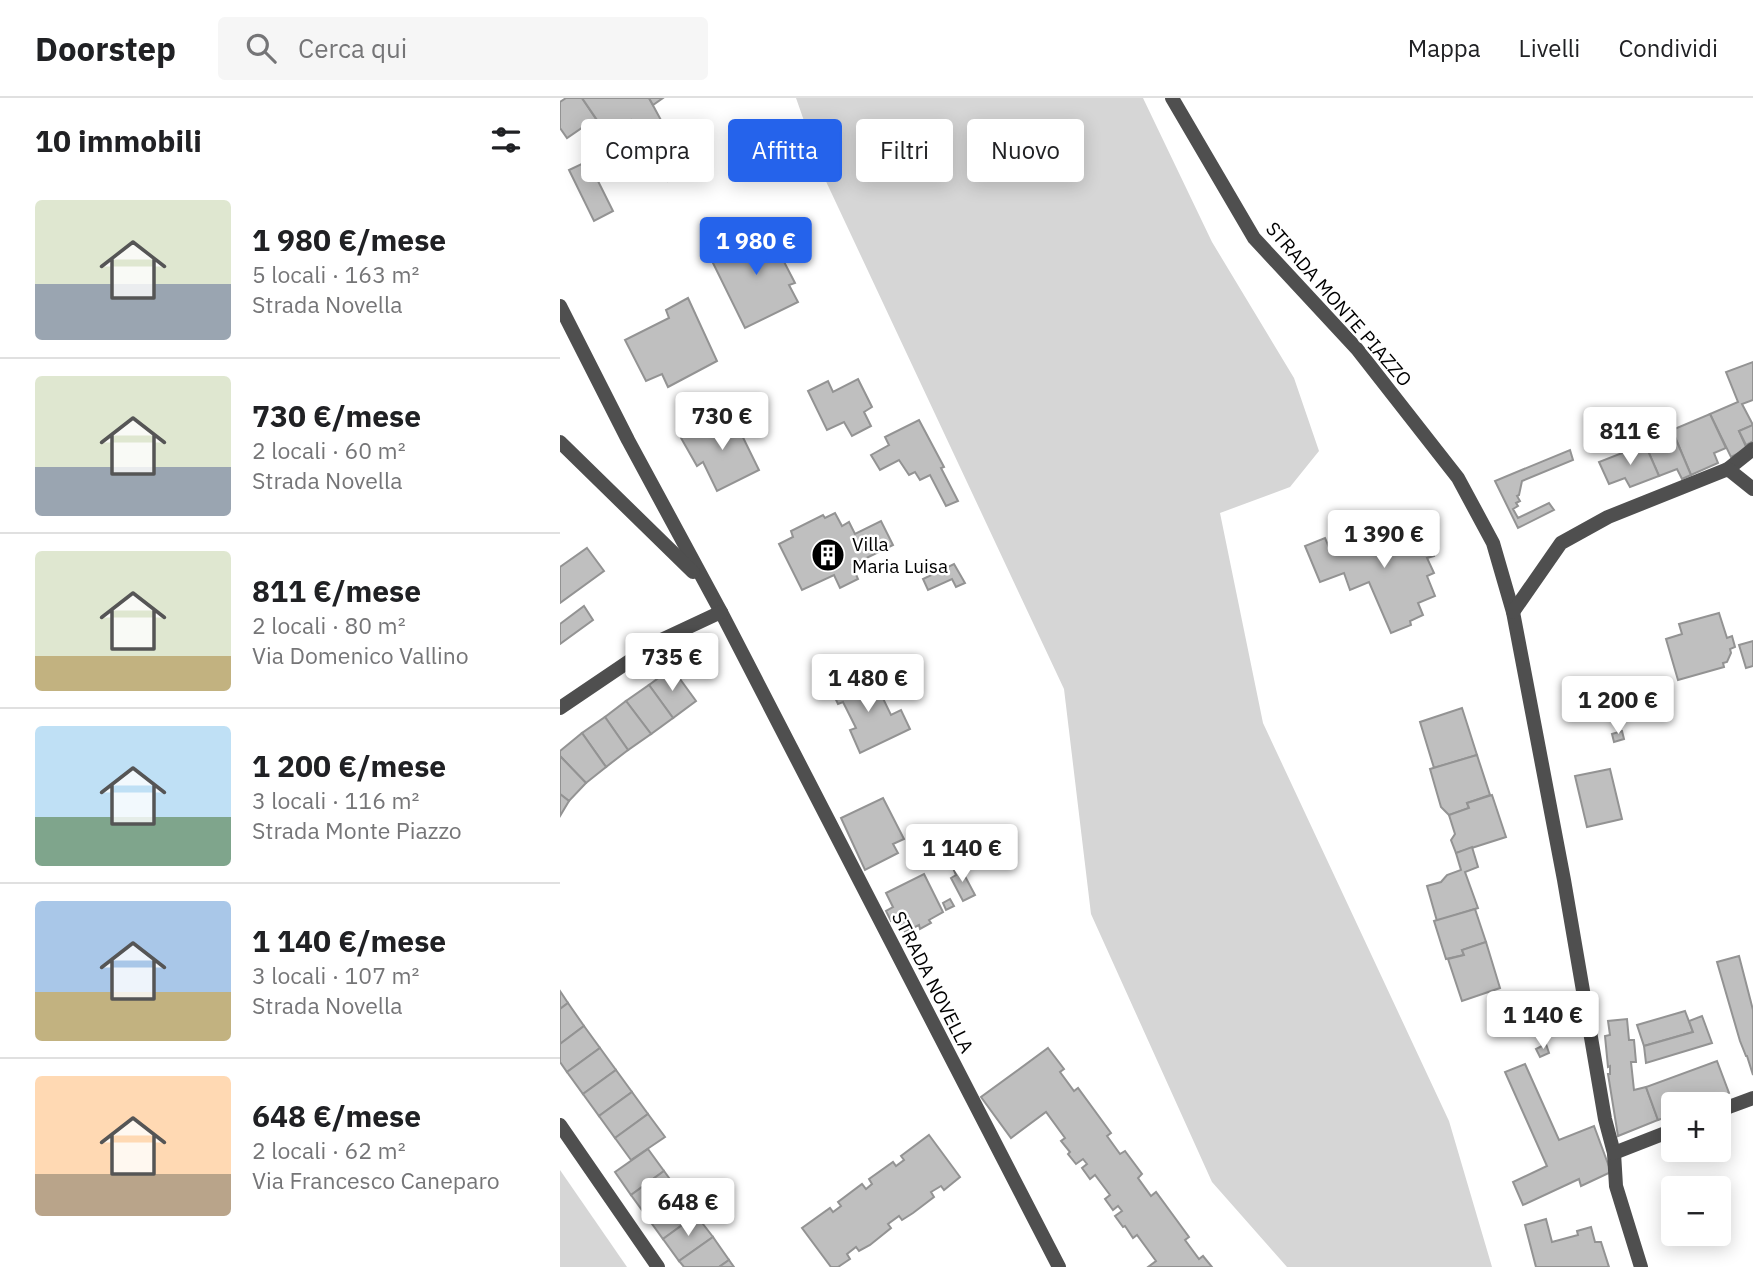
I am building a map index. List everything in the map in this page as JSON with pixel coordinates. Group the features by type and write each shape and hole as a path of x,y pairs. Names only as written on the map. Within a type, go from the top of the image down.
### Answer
{"street":[{"name":"STRADA MONTE PIAZZO","path":"1172,98 1254,238 1357,349 1458,478 1493,544 1513,612 1605,1119 1614,1153 1616,1186 1641,1267"},
{"name":"STRADA NOVELLA","path":"560,306 1059,1267"},
{"path":"560,442 704,582"},
{"path":"1513,612 1562,543 1608,517 1728,469 1753,449"},
{"path":"1728,469 1753,489"},
{"path":"560,708 659,642 721,612"},
{"path":"1731,1106 1753,1098"},
{"path":"560,1125 658,1267"},
{"path":"1614,1153 1661,1135"}],"shaded area":[{"path":"796,98 1143,98 1212,242 1294,378 1319,451 1290,487 1220,513 1263,723 1449,1121 1492,1267 1287,1267 1212,1182 1091,914 1064,689 826,182 842,182 842,119 803,119"},
{"path":"560,1170 627,1267 560,1267"}],"building":[{"path":"566,98 582,98 596,119 581,119 581,128 567,138 560,128 560,102"},
{"path":"582,98 649,98 660,119 596,119"},
{"path":"649,98 663,98 653,105"},
{"path":"581,164 581,182 598,182 613,211 594,221 569,170"},
{"path":"765,225 795,283 789,285 798,302 745,328 711,259 738,246 735,240"},
{"path":"688,298 717,361 668,387 662,374 646,381 625,340 669,318 666,310"},
{"path":"1753,362 1753,400 1742,404 1753,425 1739,431 1747,449 1731,457 1710,414 1738,402 1726,372"},
{"path":"858,379 872,407 864,412 871,426 852,436 844,422 827,430 808,391 828,381 833,392"},
{"path":"731,413 759,470 717,491 703,462 697,466 681,438"},
{"path":"1710,414 1726,448 1714,453 1718,463 1691,475 1672,430"},
{"path":"919,420 944,467 941,468 958,501 946,506 930,475 920,480 915,472 909,475 899,460 880,470 871,455 889,445 885,437"},
{"path":"1753,425 1753,441 1746,445 1739,431"},
{"path":"1672,430 1691,475 1682,479 1677,469 1659,476 1644,442"},
{"path":"1645,444 1659,476 1630,487 1625,478 1609,484 1599,462"},
{"path":"1570,450 1573,460 1522,481 1517,496 1520,501 1513,509 1518,518 1549,503 1554,510 1518,528 1495,481"},
{"name":"Villa Maria Luisa","path":"835,513 842,526 849,522 855,534 881,521 893,545 852,565 858,579 840,588 834,575 802,590 779,544 793,537 791,531 823,515 825,518"},
{"path":"1423,517 1428,528 1423,530 1434,556 1427,558 1434,573 1427,576 1435,596 1418,603 1423,615 1410,621 1411,625 1391,633 1369,582 1350,590 1344,573 1320,582 1305,546 1325,538 1332,554"},
{"path":"587,548 604,571 560,603 560,567"},
{"path":"954,564 965,583 956,587 952,579 928,590 923,579"},
{"path":"584,606 593,620 560,644 560,624"},
{"path":"1719,613 1727,638 1732,636 1735,647 1730,649 1727,662 1723,663 1724,667 1678,680 1666,639 1682,634 1679,624"},
{"path":"1753,641 1753,666 1746,668 1739,645"},
{"path":"672,668 696,701 673,718 649,685"},
{"path":"853,674 861,691 876,684 891,715 901,710 910,729 860,753 850,730 856,728 843,702 838,704 829,685"},
{"path":"649,685 673,718 651,734 626,701"},
{"path":"626,701 651,734 628,750 605,717"},
{"path":"1462,708 1477,755 1434,768 1420,722"},
{"path":"605,717 628,750 606,767 582,733"},
{"path":"1622,731 1624,739 1614,742 1612,734"},
{"path":"582,733 606,767 586,783 560,756 560,751"},
{"path":"1477,755 1490,795 1467,803 1469,808 1449,815 1441,807 1430,769"},
{"path":"560,756 586,783 569,801 560,794"},
{"path":"1610,769 1622,819 1587,827 1575,776"},
{"path":"560,794 569,801 560,816"},
{"path":"1492,795 1506,837 1456,853 1451,840 1455,834 1449,815 1469,808 1467,803"},
{"path":"883,798 904,839 893,844 898,853 865,870 841,818"},
{"path":"1472,847 1478,867 1465,872 1478,908 1437,921 1427,886 1441,882 1447,875 1461,870 1456,853"},
{"path":"959,865 975,895 963,901 951,878 956,875 953,868"},
{"path":"924,874 943,912 920,929 919,925 905,932 898,918 891,921 886,911 893,907 886,893"},
{"path":"950,899 954,906 946,910 943,903"},
{"path":"1475,909 1486,942 1462,950 1464,955 1446,959 1434,921"},
{"path":"1486,942 1500,988 1462,1001 1448,959 1464,955 1462,950"},
{"path":"1739,956 1753,1010 1753,1075 1717,962"},
{"path":"560,991 568,1003 560,1009"},
{"path":"568,1003 584,1026 560,1044 560,1009"},
{"path":"1685,1011 1693,1032 1644,1046 1637,1025"},
{"path":"1702,1016 1712,1043 1646,1063 1644,1046 1693,1032 1689,1021"},
{"path":"1627,1019 1629,1040 1634,1040 1636,1062 1631,1062 1634,1090 1646,1087 1658,1120 1618,1136 1605,1036 1610,1035 1608,1021"},
{"path":"584,1026 600,1048 567,1072 560,1062 560,1044"},
{"path":"1546,1044 1549,1053 1540,1057 1536,1049"},
{"path":"600,1048 616,1070 583,1094 567,1072"},
{"path":"1048,1048 1064,1069 1060,1072 1074,1091 1078,1088 1111,1133 1107,1136 1120,1154 1125,1151 1142,1174 1138,1178 1151,1196 1156,1192 1189,1237 1185,1240 1199,1259 1203,1256 1212,1267 1148,1267 1156,1261 1137,1235 1133,1238 1115,1216 1122,1211 1118,1206 1113,1210 1105,1199 1110,1195 1095,1175 1090,1179 1082,1168 1087,1164 1083,1159 1076,1164 1068,1154 1070,1152 1061,1141 1065,1138 1046,1112 1011,1138 981,1097"},
{"path":"1717,1061 1729,1092 1661,1092 1661,1119 1658,1120 1646,1087"},
{"path":"1525,1064 1559,1140 1594,1126 1611,1172 1581,1186 1579,1179 1523,1205 1513,1182 1547,1166 1505,1072"},
{"path":"616,1070 632,1092 599,1116 583,1094"},
{"path":"632,1092 648,1114 615,1138 599,1116"},
{"path":"648,1114 665,1137 631,1160 615,1138"},
{"path":"929,1135 960,1177 944,1190 941,1186 931,1192 934,1197 913,1213 902,1220 899,1216 888,1224 891,1228 870,1245 859,1251 856,1247 847,1254 850,1259 838,1267 831,1267 802,1228 830,1208 833,1212 841,1206 838,1202 862,1184 866,1189 872,1184 869,1179 893,1162 896,1166 904,1160 901,1156"},
{"path":"648,1149 664,1171 631,1195 615,1172"},
{"path":"664,1171 680,1193 647,1217 631,1195"},
{"path":"680,1193 696,1215 663,1239 647,1217"},
{"path":"696,1215 713,1237 679,1261 663,1239"},
{"path":"1546,1219 1552,1242 1578,1235 1577,1231 1591,1227 1595,1242 1601,1242 1609,1267 1536,1267 1525,1225"},
{"path":"713,1237 729,1260 719,1267 684,1267 679,1261"},
{"path":"729,1260 734,1267 719,1267"}],"place":[{"name":"Villa Maria Luisa","path":"828,555"}]}
